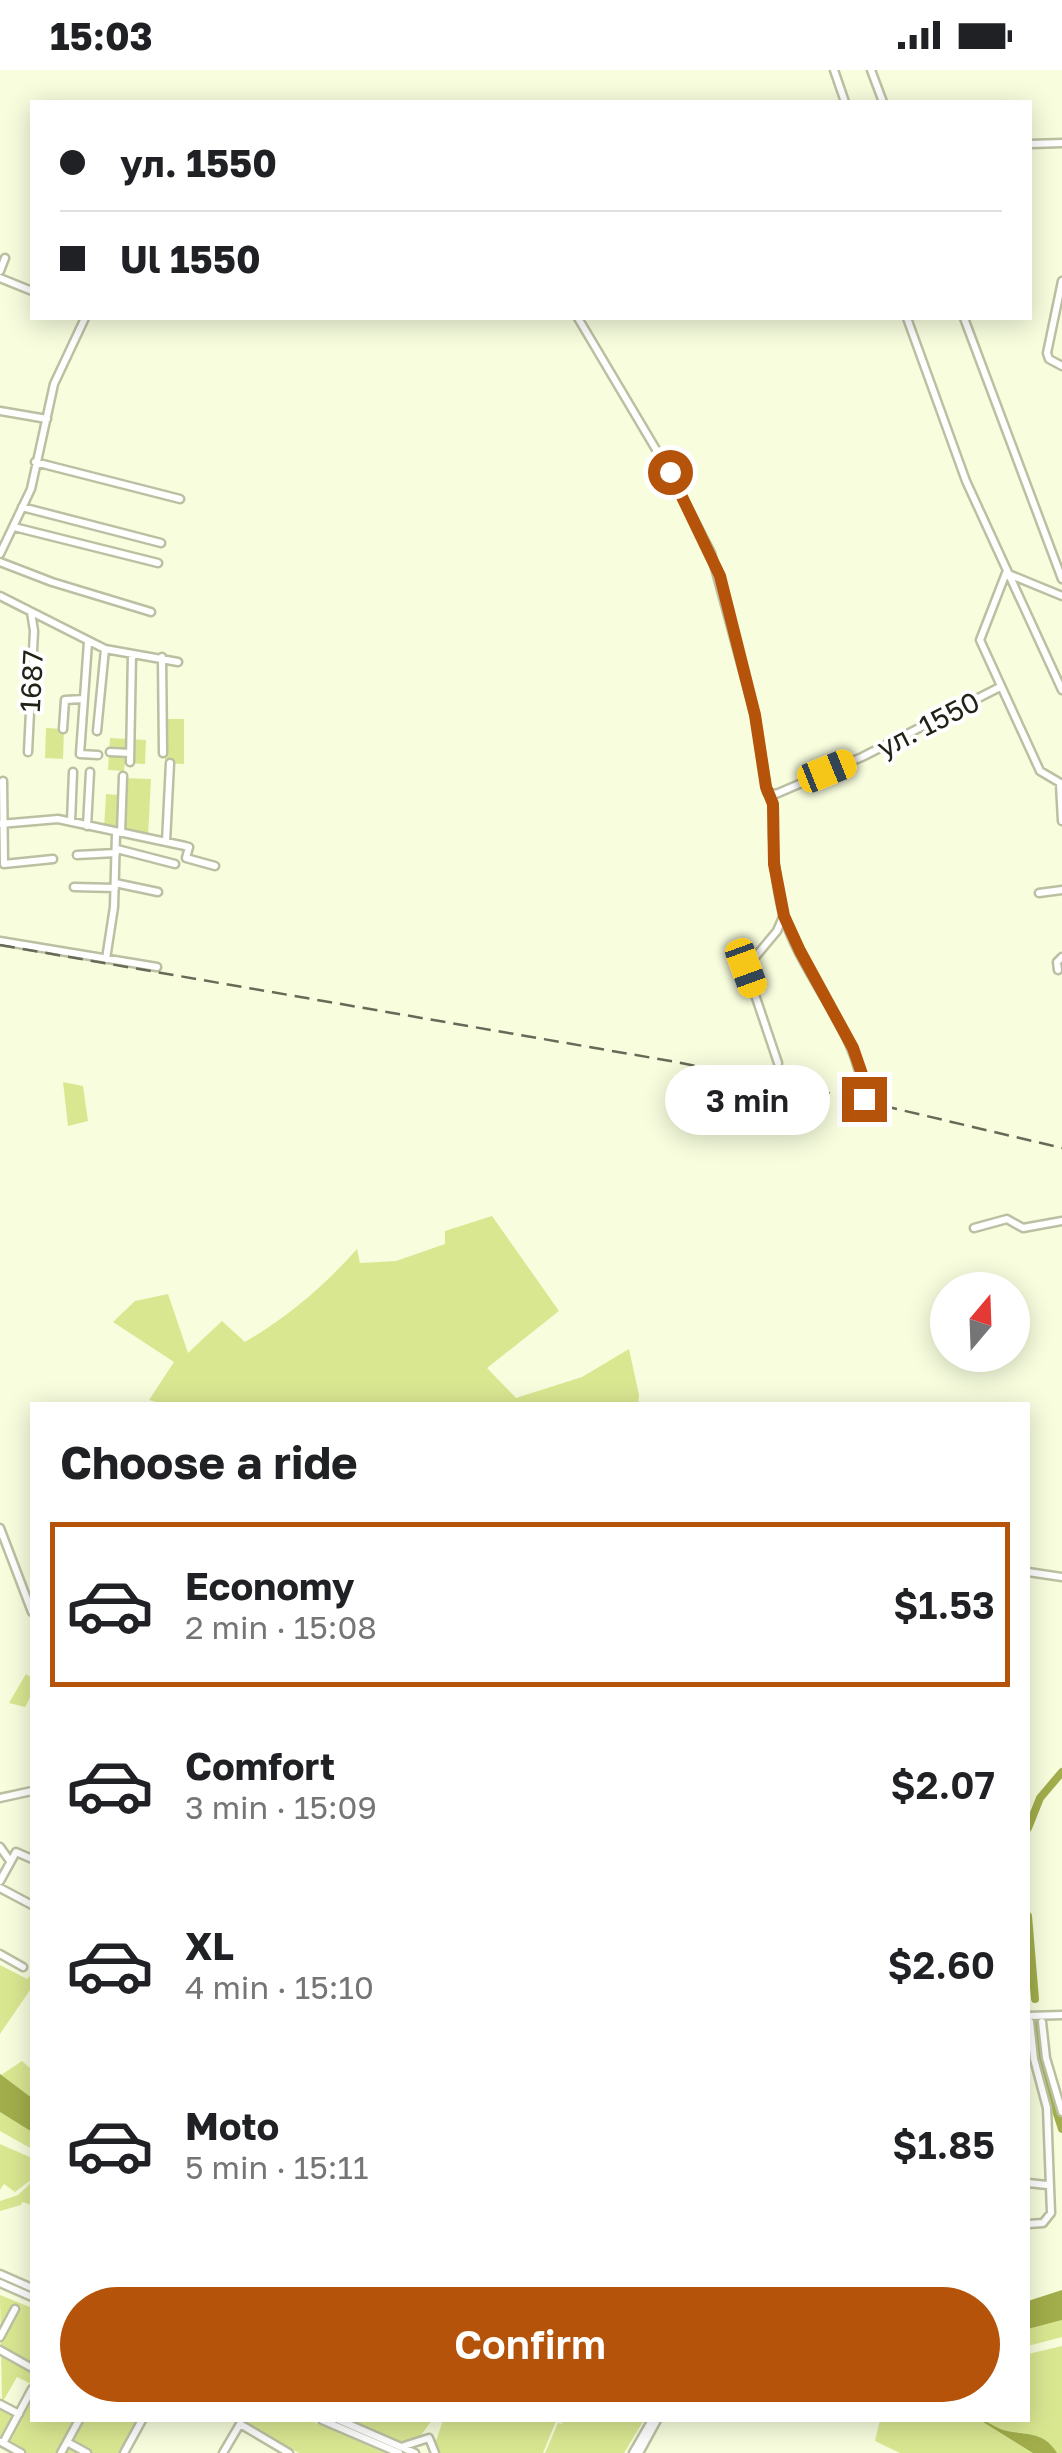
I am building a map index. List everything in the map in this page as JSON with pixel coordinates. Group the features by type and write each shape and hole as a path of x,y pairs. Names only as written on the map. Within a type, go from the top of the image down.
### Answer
{"street":[{"path":"834,70 844,100"},
{"path":"871,70 882,100"},
{"path":"1032,144 1062,144"},
{"path":"5,258 0,275 30,290"},
{"path":"1062,281 1047,353 1062,366"},
{"path":"84,320 54,384 31,489 0,558 52,582 151,612"},
{"path":"579,320 670,472 716,565 755,715 766,787 771,795 774,864 784,916 853,1048 862,1074 864,1099"},
{"path":"908,320 947,432 1006,572 1062,690"},
{"path":"965,320 1062,579"},
{"path":"0,411 47,419"},
{"path":"36,462 180,499"},
{"path":"22,507 161,543"},
{"path":"14,527 158,563"},
{"path":"1006,572 1062,596"},
{"path":"1006,572 980,635 981,646 1040,771 1061,784 1062,822"},
{"name":"1687","path":"0,596 104,649 178,662"},
{"name":"1687","path":"28,752 34,630 31,610"},
{"name":"1687","path":"88,642 80,754 98,756"},
{"path":"98,730 104,649"},
{"path":"110,752 130,757 132,654"},
{"path":"162,657 163,752"},
{"name":"ул. 1550","path":"771,795 862,757 1000,687"},
{"path":"63,728 65,700 84,698"},
{"path":"166,842 170,763"},
{"path":"70,822 73,772"},
{"path":"87,826 90,772"},
{"path":"106,958 123,776"},
{"path":"3,781 4,864 52,859"},
{"path":"1,824 51,818 190,848 186,858 215,866"},
{"path":"77,855 116,850 175,864"},
{"path":"74,887 115,885 158,892"},
{"path":"1039,893 1062,890"},
{"path":"778,1063 746,968 777,932 784,916"},
{"path":"0,941 157,967"},
{"path":"1058,970 1057,962 1062,957"},
{"path":"974,1228 1007,1219 1023,1228 1062,1221"},
{"path":"0,1528 30,1607"},
{"path":"1030,1572 1062,1577"},
{"path":"0,1798 30,1791"},
{"path":"0,1847 10,1861"},
{"path":"30,1858 18,1852 1,1880 30,1902"},
{"path":"0,1954 23,1967"},
{"path":"1030,2019 1062,2015"},
{"path":"1044,2020 1046,2058 1062,2112"},
{"path":"1030,2027 1047,2108 1050,2213 1048,2220 1030,2224"},
{"path":"1053,2080 1062,2076"},
{"path":"1030,2183 1047,2185"},
{"path":"0,2274 30,2287"},
{"path":"0,2283 30,2295"},
{"path":"0,2337 15,2309"},
{"path":"0,2350 30,2367"},
{"path":"21,2453 1,2442 30,2393"},
{"path":"0,2404 18,2414"},
{"path":"60,2453 77,2422"},
{"path":"327,2422 415,2453"},
{"path":"343,2422 398,2449 429,2438 434,2453"},
{"path":"636,2453 653,2422"},
{"path":"124,2453 141,2423"},
{"path":"224,2453 240,2424 286,2452"},
{"path":"67,2442 87,2453"}],"shaded area":[{"path":"165,719 184,719 184,764 165,763"},
{"path":"46,728 64,729 63,759 45,758"},
{"path":"110,738 146,740 145,764 125,763 124,771 108,770"},
{"path":"124,778 151,779 148,837 122,831"},
{"path":"106,794 121,795 120,831 104,829"},
{"path":"63,1082 83,1086 88,1121 68,1126"},
{"path":"492,1216 559,1311 487,1368 516,1398 582,1377 629,1349 638,1402 155,1402 149,1400 174,1362 113,1322 135,1301 168,1294 188,1353 222,1321 245,1342 305,1300 357,1249 360,1263 396,1261 445,1244 445,1231"},
{"path":"26,1674 30,1677 30,1698 25,1707 9,1703"},
{"path":"0,1965 27,1979 30,1975 30,1990 0,2034"},
{"path":"22,2061 30,2068 30,2097 1,2075"},
{"path":"0,2074 30,2096 30,2131 0,2112"},
{"path":"0,2112 30,2131 30,2148 0,2131"},
{"path":"0,2144 30,2157 30,2181 15,2192 4,2184 0,2190"},
{"path":"30,2184 30,2204 22,2202 0,2211 0,2201 18,2195"},
{"path":"1062,2290 1062,2320 1030,2328 1030,2300"},
{"path":"0,2295 30,2307 30,2384 17,2377 2,2403"},
{"path":"1062,2320 1062,2337 1030,2345 1030,2328"},
{"path":"1062,2346 1062,2453 900,2453 875,2441 880,2422 1030,2422 1030,2354"},
{"path":"30,2392 30,2422 141,2422 124,2453 21,2453 3,2443 5,2434 0,2437 0,2405 15,2416"},
{"path":"245,2422 314,2422 385,2453 299,2453"},
{"path":"354,2422 431,2422 417,2441 402,2444"},
{"path":"442,2422 556,2422 543,2453 438,2453 436,2441"},
{"path":"643,2422 624,2453 545,2453 558,2423"},
{"path":"983,2422 1040,2437 1057,2453 1033,2453"}],"waterway":[{"path":"1030,1823 1040,1798 1062,1772"},
{"path":"1030,1940 1035,1999"},
{"path":"1037,2017 1044,2073 1062,2129"}],"railway":[{"path":"0,945 676,1062 808,1088 1062,1148"}],"route":[{"path":"670,472 720,576 755,715 767,792 773,804 774,864 784,916 853,1048 862,1074 864,1099"}]}
